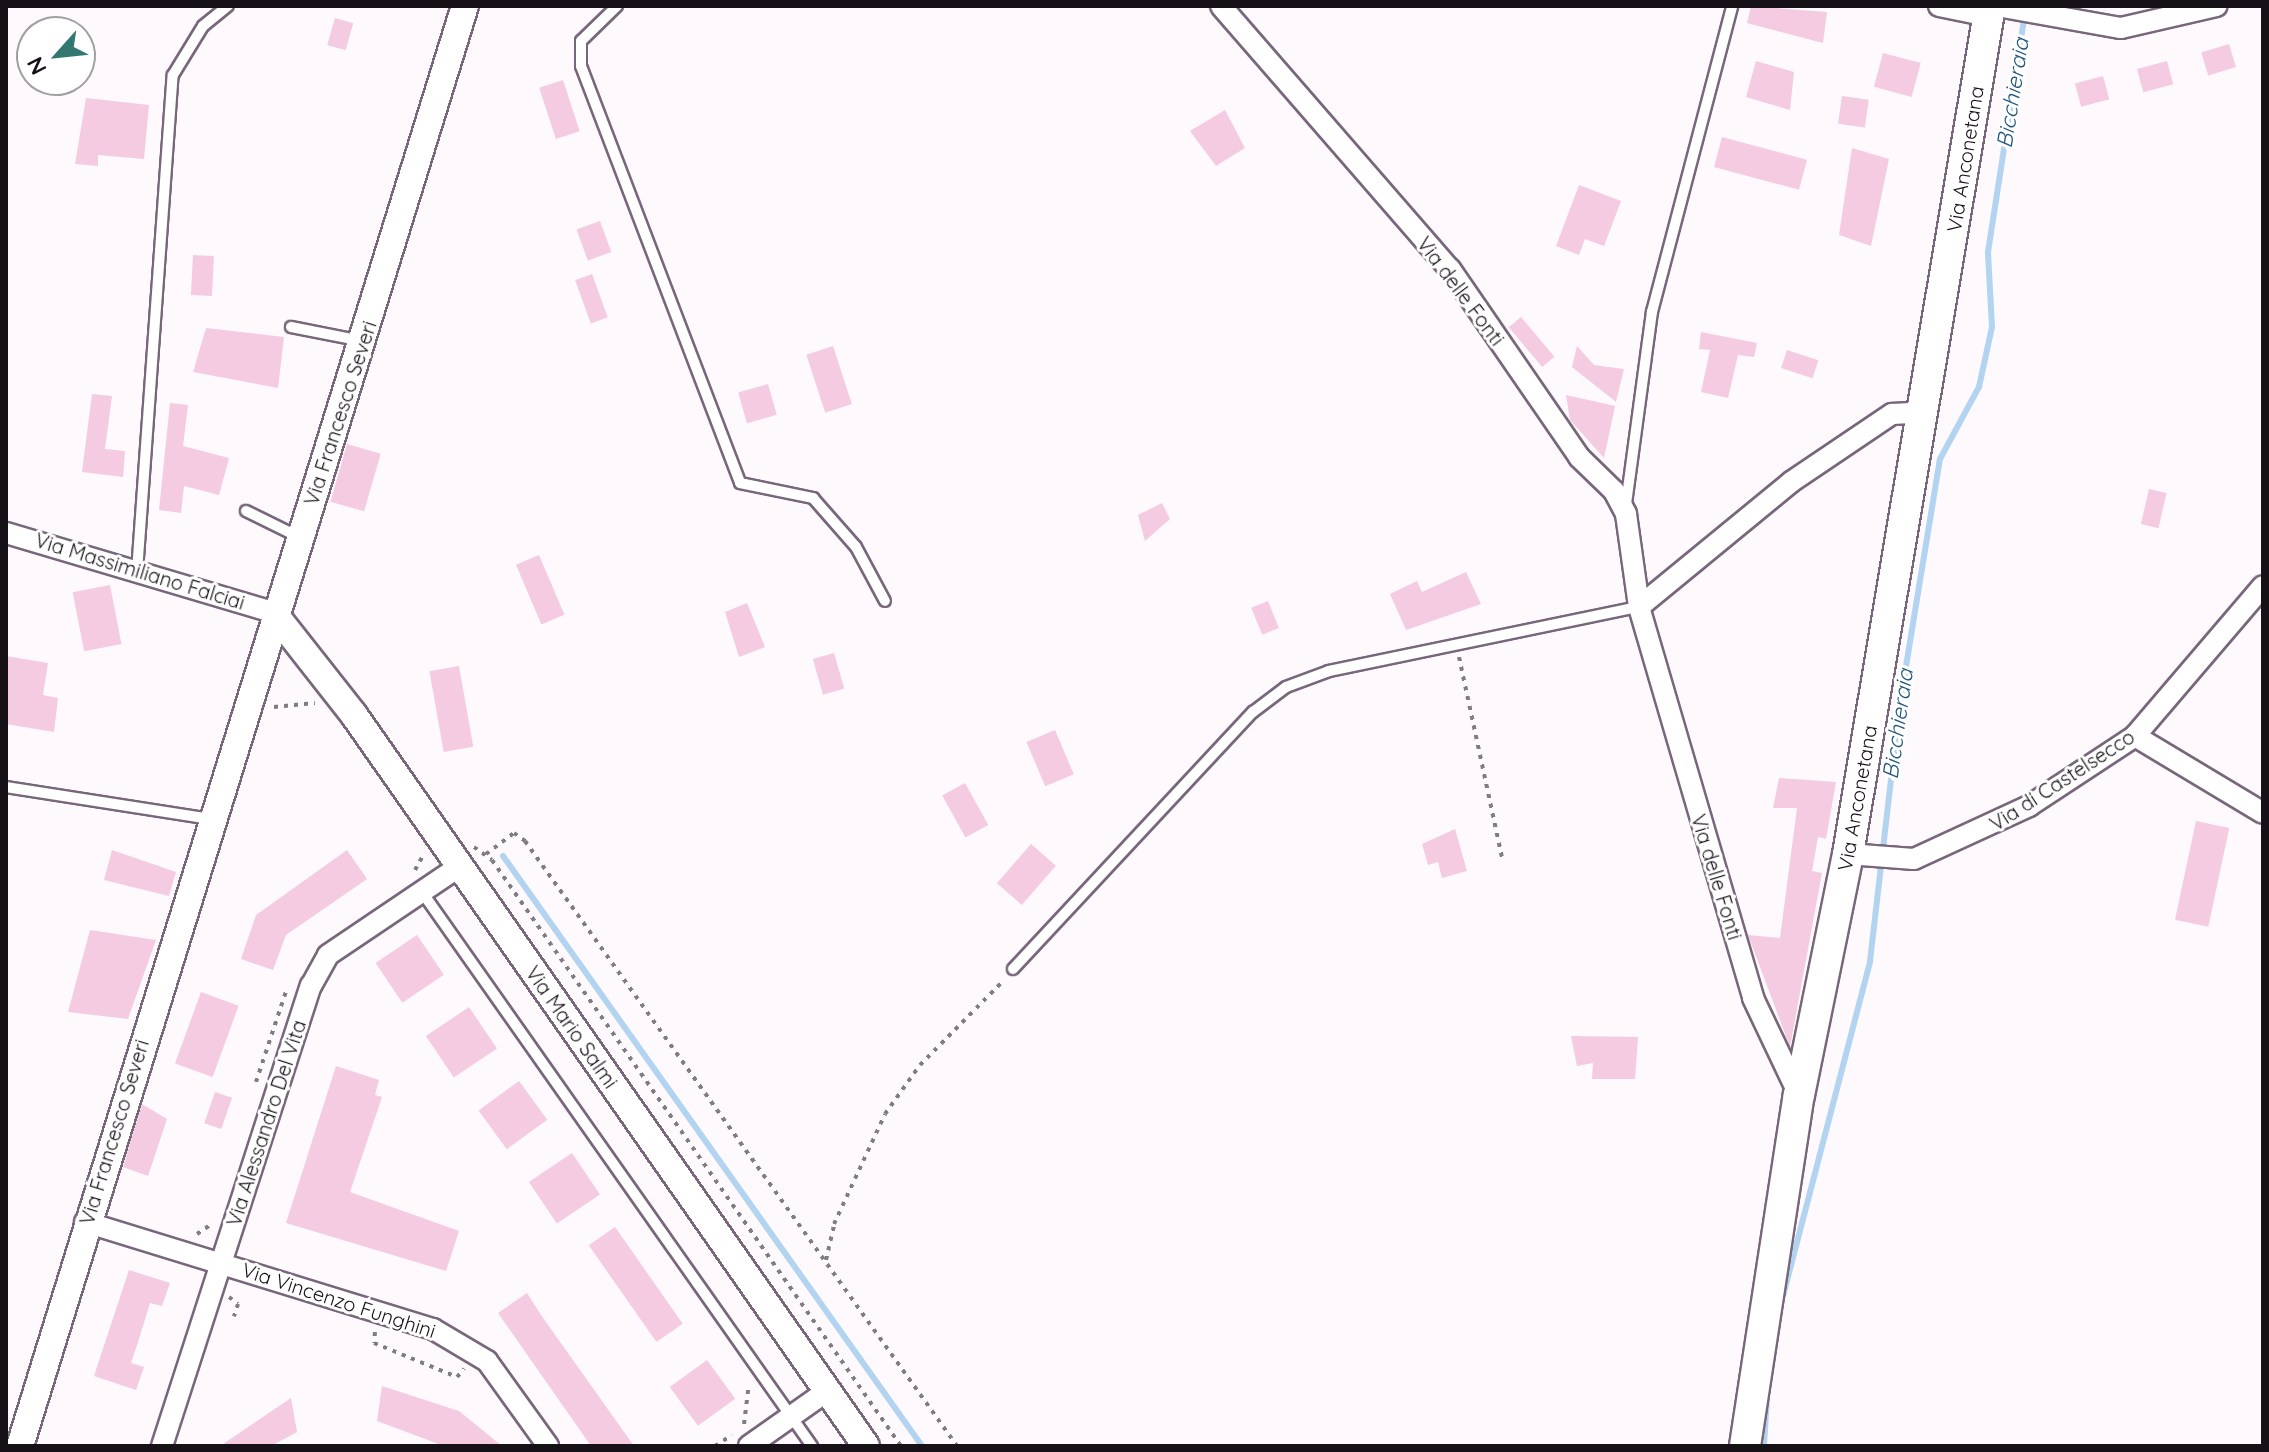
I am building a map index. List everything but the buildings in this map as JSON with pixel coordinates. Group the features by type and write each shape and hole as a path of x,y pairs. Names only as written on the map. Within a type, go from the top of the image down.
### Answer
{"main road":[{"name":"Via Anconetana","path":"1745,1446 1799,1095 1857,855 1925,412 1995,9"}],"street":[{"path":"1939,6 2093,15 2121,28 2216,6"},
{"name":"Via Francesco Severi","path":"20,1446 85,1222 273,612 364,341 466,7"},
{"name":"Via delle Fonti","path":"1232,11 1450,269 1626,514 1639,607 1753,998 1799,1095"},
{"path":"1639,607 1791,482 1892,414 1925,412"},
{"name":"Via Massimiliano Falciai","path":"6,533 273,612"},
{"name":"Via di Castelsecco","path":"1857,855 1909,860 1979,834 2135,736 2263,586"},
{"name":"Via Mario Salmi","path":"273,612 866,1446"},
{"path":"2135,736 2263,813"},
{"name":"Via Alessandro Del Vita","path":"162,1446 311,986 328,955 422,892 443,852"},
{"name":"Via Vincenzo Funghini","path":"85,1222 222,1261 472,1348 548,1446"},
{"path":"749,1446 827,1391"}],"lane":[{"path":"137,572 173,75 203,26 228,6"},
{"path":"617,6 581,41 581,66 740,483 813,498 856,547 885,601"},
{"path":"1626,514 1652,312 1732,6"},
{"path":"291,327 364,341"},
{"path":"246,511 299,537"},
{"path":"1013,969 1253,712 1286,687 1329,671 1457,648 1639,607"},
{"path":"6,787 211,819"},
{"path":"422,892 812,1446"}],"path":[{"path":"1457,648 1502,858"},
{"path":"265,711 301,700 328,711"},
{"path":"486,854 514,833 826,1260 957,1446"},
{"path":"402,881 422,864 465,844 486,854 901,1446"},
{"path":"251,1099 288,984"},
{"path":"826,1260 834,1224 870,1160 885,1114 920,1065 998,986"},
{"path":"191,1234 211,1227 217,1211"},
{"path":"233,1285 219,1299 235,1299 234,1316"},
{"path":"360,1323 375,1328 374,1343 457,1377 467,1365 477,1376"},
{"path":"715,1446 749,1415 750,1391 739,1371"}],"waterway":[{"name":"Bicchieraia","path":"1783,1296 1870,961 1899,709 1940,459 1979,387 1992,327 1988,252 2025,13"},
{"path":"503,856 922,1446"},
{"name":"Bicchieraia","path":"1764,1446 1767,1397"}]}
